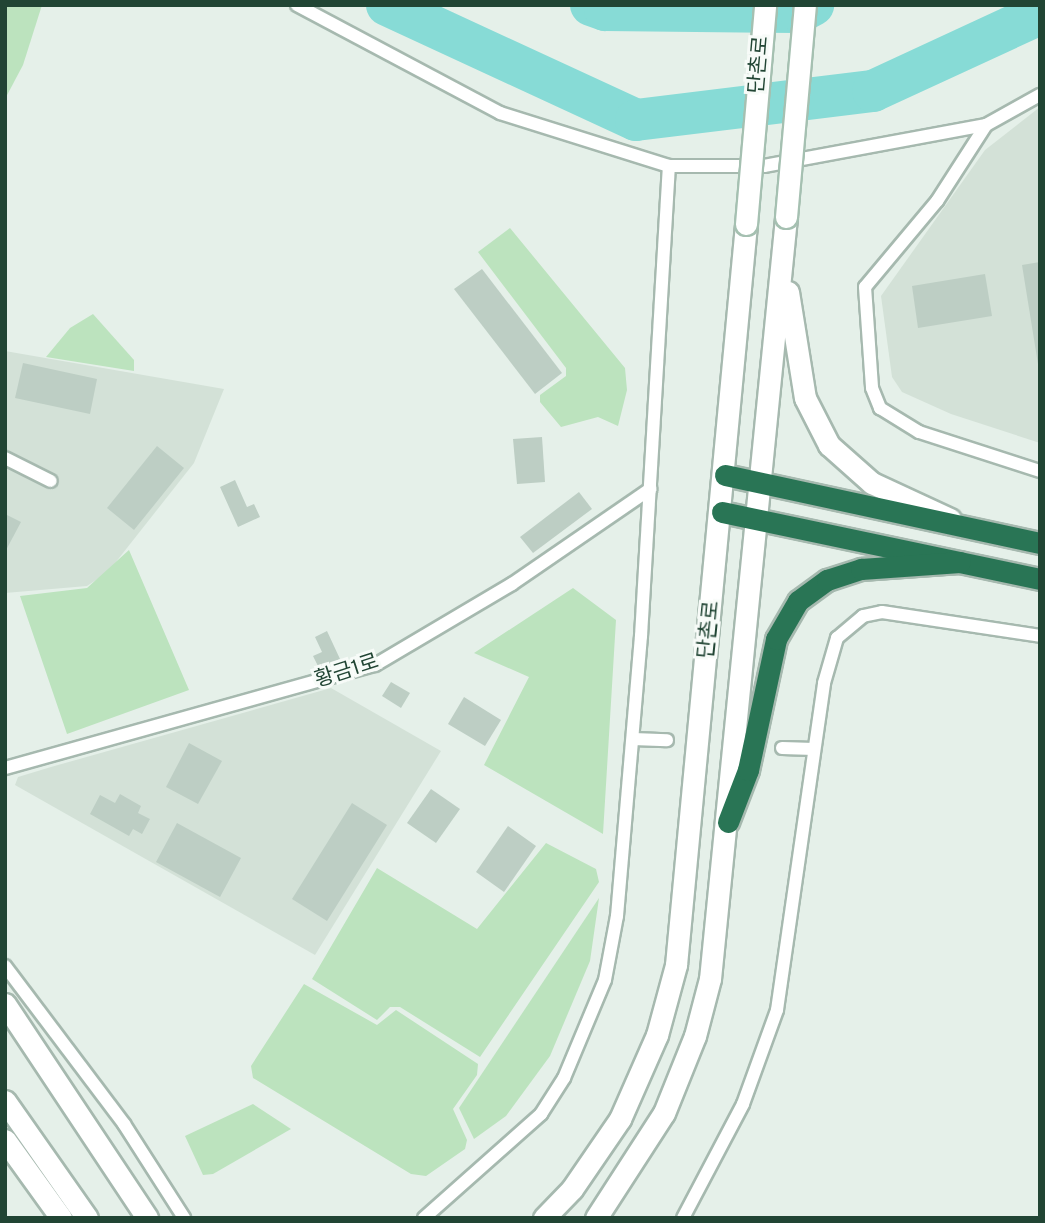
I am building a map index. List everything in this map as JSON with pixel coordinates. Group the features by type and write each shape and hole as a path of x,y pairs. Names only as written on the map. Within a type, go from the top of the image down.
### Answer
{"highway":[{"path":"725,475 760,485 1040,543"},
{"path":"722,512 1040,579"},
{"path":"728,822 748,771 776,639 798,601 827,580 861,569 960,562"}],"main road":[{"name":"단촌로","path":"544,1218 572,1189 620,1119 670,997 683,914 722,512 765,5"},
{"name":"단촌로","path":"760,485 805,5"},
{"path":"783,250 805,398 829,445 872,483 964,526"},
{"path":"758,519 760,485"},
{"name":"단촌로","path":"596,1218 664,1112 695,1036 716,939 758,519"},
{"path":"5,1004 146,1218"},
{"path":"5,1101 87,1218"},
{"path":"5,1140 61,1218"}],"lane":[{"path":"297,5 500,113 668,166 764,166 986,125 1040,95"},
{"path":"986,125 937,201 864,287 872,388 880,408 919,432 1040,471"},
{"path":"424,1218 527,1131 553,1097 582,1039 605,979 615,929 633,739 668,166"},
{"path":"5,457 51,481"},
{"name":"황금1로","path":"5,768 375,665 512,584 650,489"},
{"path":"683,1218 743,1104 777,1010 830,655 848,625 863,616 903,613 1040,636"},
{"path":"633,739 667,740"},
{"path":"782,748 814,749"},
{"path":"5,966 124,1124 184,1218"}],"shaded area":[{"path":"1040,107 1040,443 951,414 902,392 892,377 881,296 985,150"},
{"path":"5,351 224,389 194,463 108,572 87,586 5,593"},
{"path":"331,688 441,751 315,955 15,785 18,777"}],"green space":[{"path":"5,5 42,5 23,65 5,99"},
{"path":"510,228 625,368 627,390 618,426 598,417 561,427 540,402 540,395 566,376 566,368 478,252"},
{"path":"93,314 134,360 134,371 46,357 70,328"},
{"path":"129,550 189,690 67,734 20,596 87,588"},
{"path":"573,588 616,620 603,834 484,765 529,677 474,653"},
{"path":"546,843 596,869 599,882 480,1057 400,1007 390,1007 377,1020 312,979 377,868 477,929"},
{"path":"599,898 590,961 550,1056 506,1116 474,1139 459,1108"},
{"path":"304,984 377,1025 396,1010 478,1064 477,1075 453,1109 467,1140 465,1149 426,1176 411,1174 253,1078 251,1066"},
{"path":"253,1104 291,1129 213,1174 203,1175 185,1136"}],"building":[{"path":"1040,262 1040,364 1038,364 1022,265"},
{"path":"482,269 562,373 535,394 454,289"},
{"path":"985,274 992,316 918,328 912,286"},
{"path":"23,363 97,379 90,414 15,398"},
{"path":"542,437 545,482 517,484 513,439"},
{"path":"157,446 184,468 134,530 107,508"},
{"path":"235,480 247,507 254,504 260,517 238,527 220,487"},
{"path":"579,492 592,509 533,553 520,537"},
{"path":"5,514 21,522 5,552"},
{"path":"327,631 340,659 319,668 313,656 322,652 315,637"},
{"path":"391,682 410,693 401,708 382,696"},
{"path":"464,697 501,720 485,746 448,724"},
{"path":"189,743 222,761 198,804 166,787"},
{"path":"431,789 460,809 436,843 407,823"},
{"path":"120,794 141,806 138,813 150,819 142,834 133,829 129,836 90,814 100,795 115,803"},
{"path":"352,803 387,825 327,921 292,899"},
{"path":"177,823 241,858 220,897 156,862"},
{"path":"508,826 536,846 504,892 476,872"}],"waterway":[{"path":"387,5 636,120 873,91 1040,14"},
{"path":"591,5 605,10 800,12 813,5"}]}
